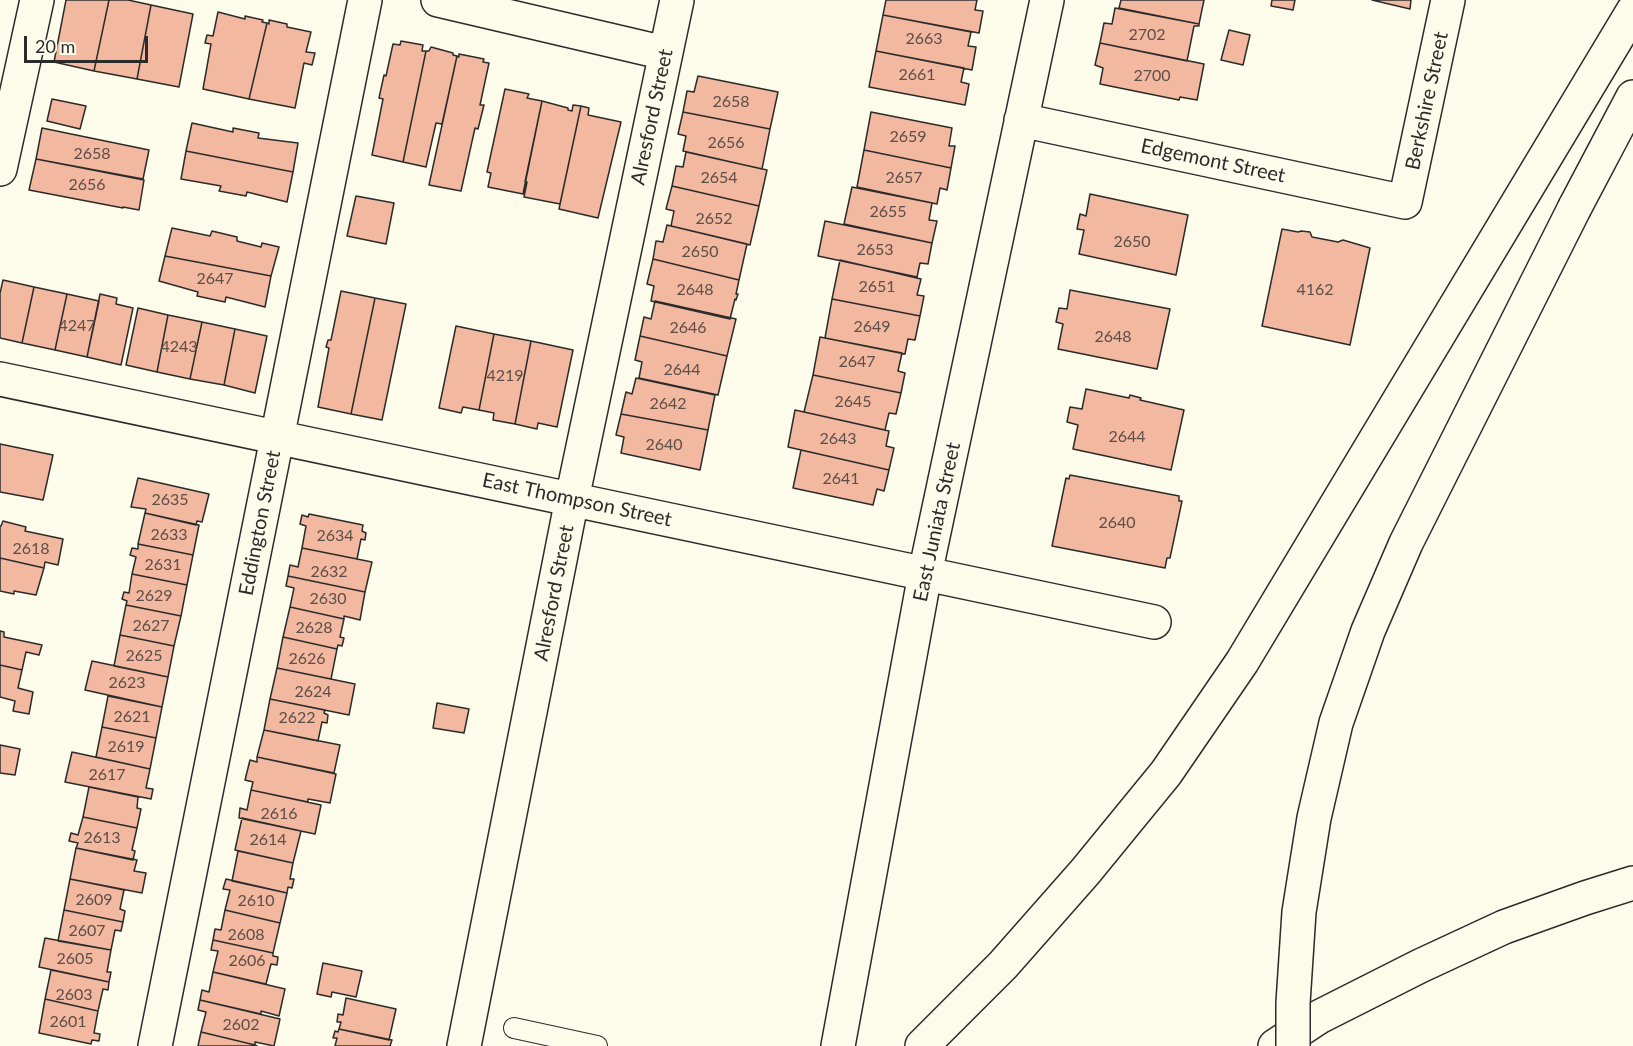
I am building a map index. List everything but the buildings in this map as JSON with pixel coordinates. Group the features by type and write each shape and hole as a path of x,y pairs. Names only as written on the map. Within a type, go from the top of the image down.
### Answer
{"main road":[{"path":"0,169 38,0"},
{"name":"Eddington Street","path":"155,1046 365,0"},
{"path":"438,0 666,53"},
{"name":"Alresford Street","path":"464,1046 572,499 677,0"},
{"name":"East Juniata Street","path":"838,1046 925,574 1047,0"},
{"name":"Berkshire Street","path":"1405,202 1448,0"},
{"path":"922,1046 1010,956 1085,872 1166,773 1242,662 1633,10"},
{"path":"1293,1046 1293,1003 1299,912 1314,818 1336,723 1368,631 1406,543 1633,96"},
{"name":"Edgemont Street","path":"1021,120 1405,202"},
{"name":"East Thompson Street","path":"0,379 1154,622"},
{"path":"1275,1046 1319,1017 1504,927 1633,883"}],"lane":[{"path":"514,1028 597,1046"}]}
